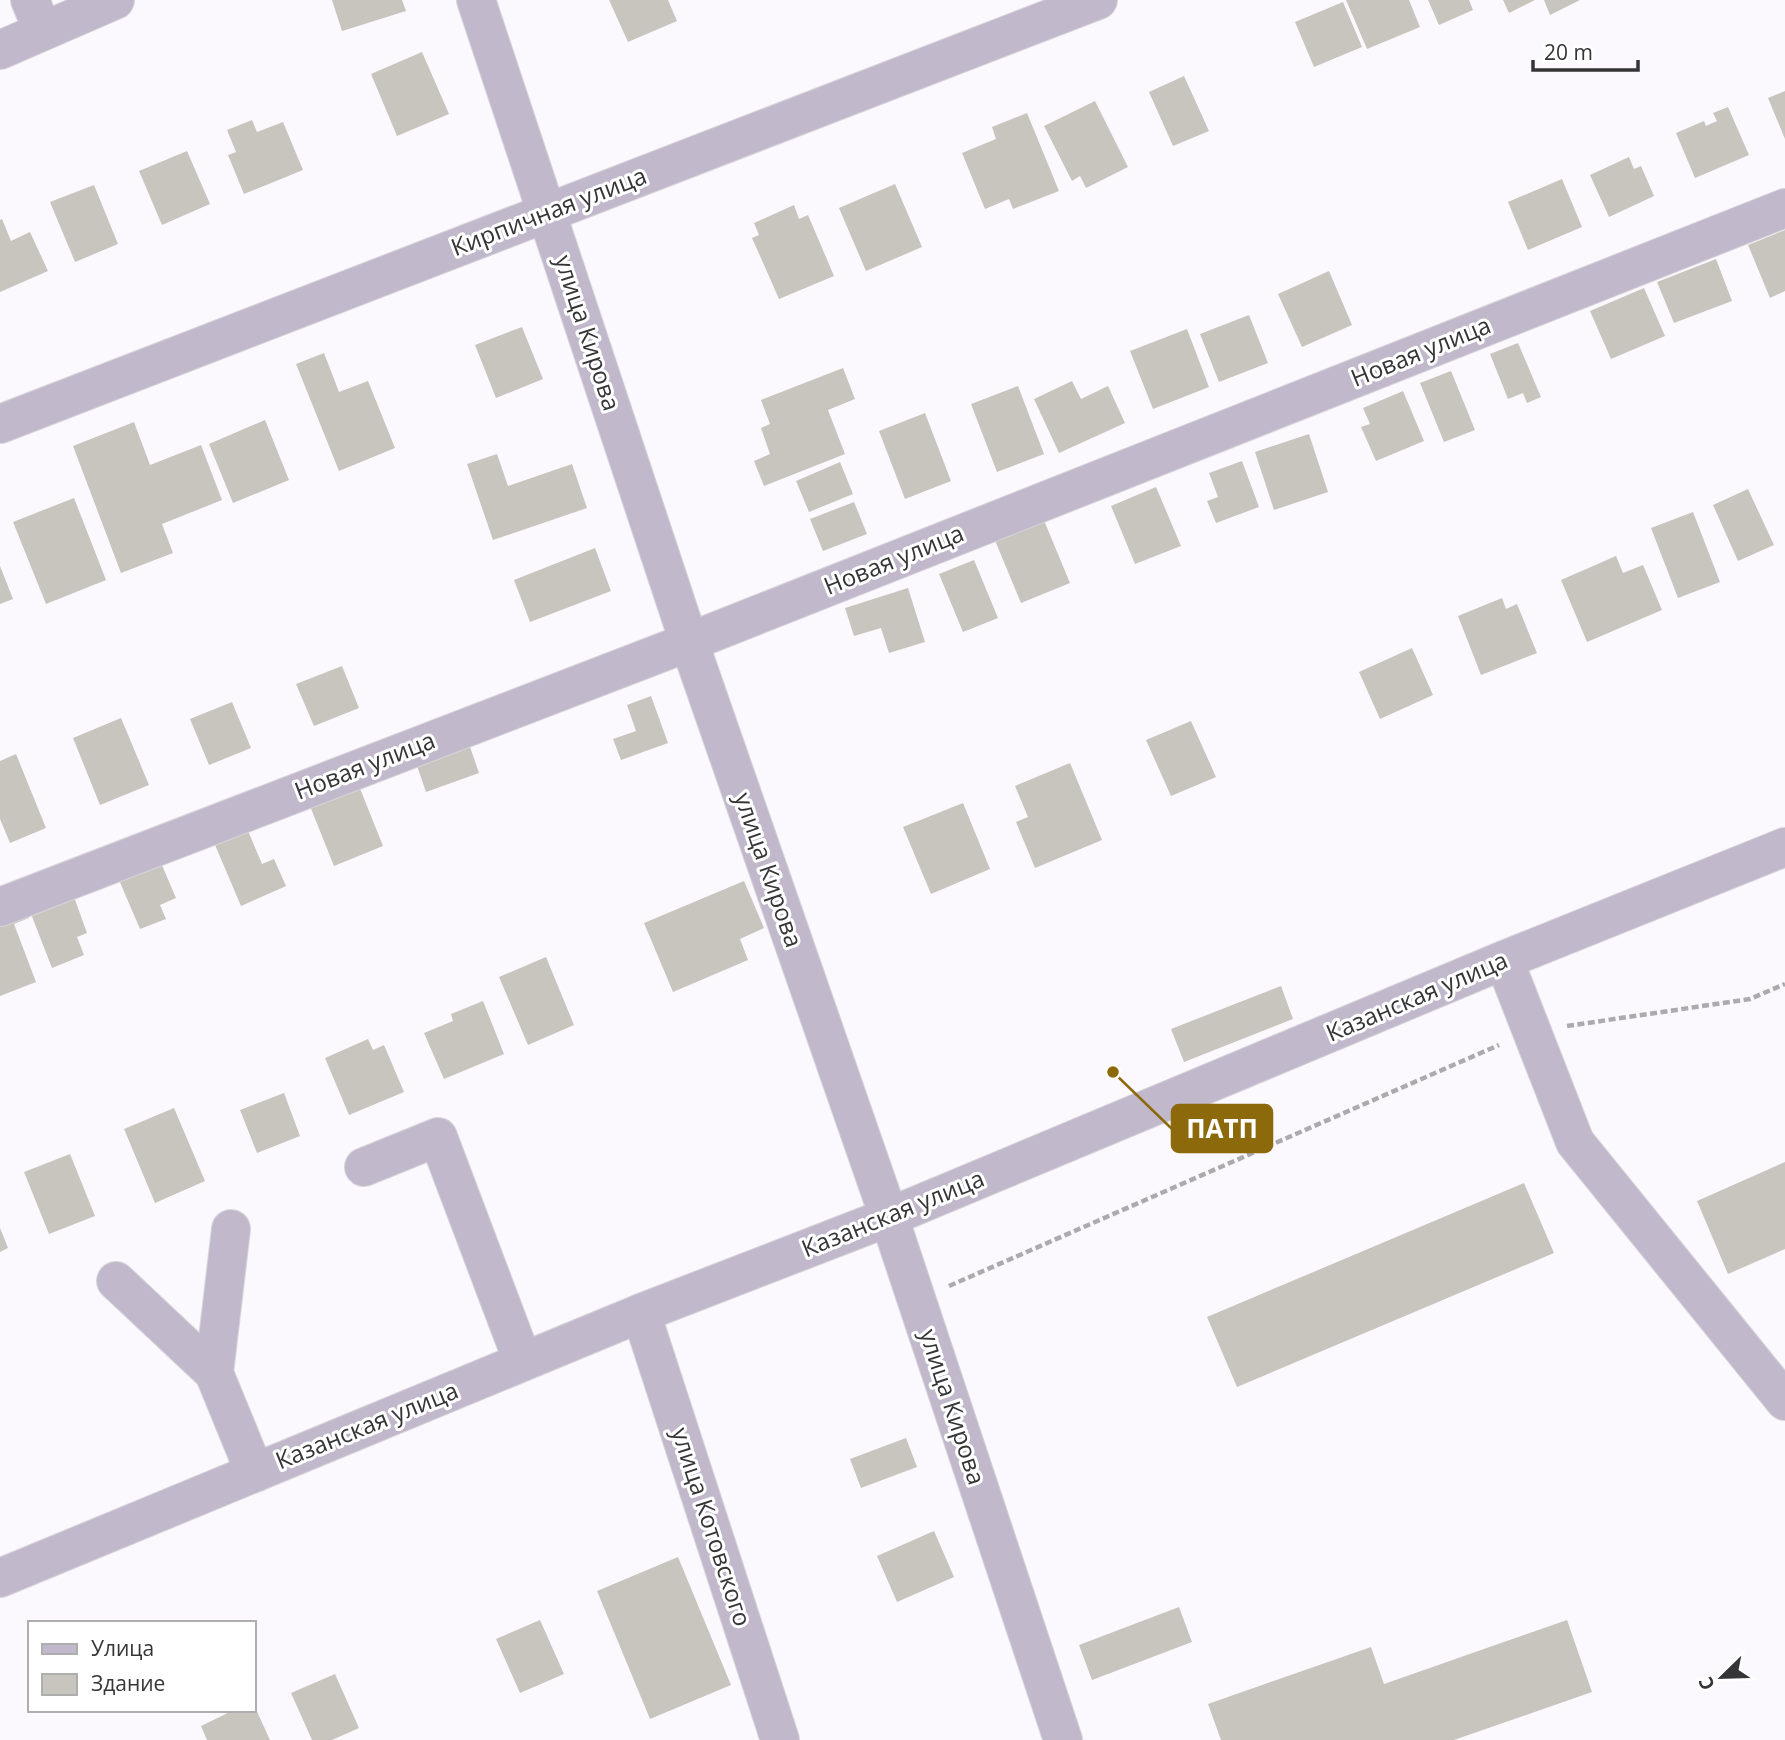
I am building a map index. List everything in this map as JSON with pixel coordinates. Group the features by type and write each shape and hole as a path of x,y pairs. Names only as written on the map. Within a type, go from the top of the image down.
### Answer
{"street":[{"path":"0,50 36,16 116,0"},
{"name":"улица Кирова","path":"476,0 689,642 889,1217 1063,1740"},
{"name":"Кирпичная улица","path":"0,424 1098,0"},
{"name":"Новая улица","path":"0,907 689,642 1785,208"},
{"name":"Казанская улица","path":"0,1578 641,1313 889,1217 1504,960 1785,847"},
{"path":"1504,960 1575,1142 1785,1401"},
{"path":"364,1167 438,1137 523,1362"},
{"path":"214,1373 231,1230"},
{"path":"116,1281 214,1373 255,1473"},
{"name":"улица Котовского","path":"641,1313 780,1740"}],"path":[{"path":"917,1301 1533,1030 1750,999 1785,984"}],"building":[{"path":"332,0 402,0 406,11 342,31"},
{"path":"609,0 668,0 677,21 628,42"},
{"path":"1346,0 1409,0 1420,27 1367,49"},
{"path":"1428,0 1469,0 1473,10 1439,25"},
{"path":"1503,0 1535,0 1509,13"},
{"path":"1544,0 1580,0 1550,15"},
{"path":"1343,2 1362,47 1314,67 1295,22"},
{"path":"422,52 449,114 397,136 371,74"},
{"path":"1184,76 1209,131 1173,146 1149,92"},
{"path":"1785,91 1785,139 1768,98"},
{"path":"1095,101 1128,167 1086,188 1080,176 1072,181 1044,126"},
{"path":"1728,107 1749,155 1695,178 1676,133 1704,121 1706,126 1717,121 1713,113"},
{"path":"1027,113 1059,191 1013,209 1009,199 985,209 962,153 996,139 992,127"},
{"path":"252,120 257,132 283,122 303,170 244,194 228,155 236,152 227,130"},
{"path":"187,151 210,204 162,225 139,171"},
{"path":"1629,157 1634,169 1641,166 1654,196 1609,217 1590,175"},
{"path":"1562,179 1582,227 1528,250 1508,202"},
{"path":"895,184 922,247 866,271 839,208"},
{"path":"94,185 118,244 75,262 50,202"},
{"path":"794,205 799,219 808,215 834,276 779,299 752,238 759,235 754,223"},
{"path":"2,219 11,241 30,232 48,271 0,292 0,220"},
{"path":"1785,230 1785,291 1770,298 1748,245"},
{"path":"1716,259 1732,301 1674,323 1657,282"},
{"path":"1329,271 1352,325 1302,347 1278,294"},
{"path":"1644,288 1665,336 1611,359 1590,311"},
{"path":"1249,315 1268,363 1219,382 1200,334"},
{"path":"522,327 543,379 496,398 475,345"},
{"path":"1187,329 1209,387 1153,409 1130,351"},
{"path":"1518,343 1541,397 1527,403 1523,393 1508,399 1490,354"},
{"path":"324,353 339,392 368,381 395,448 339,471 296,364"},
{"path":"843,368 855,399 828,410 845,454 764,486 754,461 770,454 761,428 770,424 761,400"},
{"path":"1451,371 1475,430 1444,442 1420,383"},
{"path":"1072,381 1081,399 1108,386 1125,423 1059,453 1034,399"},
{"path":"1018,386 1044,454 997,472 971,404"},
{"path":"1403,391 1424,441 1376,461 1361,427 1370,424 1363,408"},
{"path":"925,413 951,481 905,499 879,431"},
{"path":"265,420 289,480 233,503 209,444"},
{"path":"134,422 150,465 201,445 222,500 162,524 173,553 121,573 73,446"},
{"path":"1309,434 1328,492 1274,510 1255,452"},
{"path":"497,454 508,486 572,464 587,508 493,540 467,464"},
{"path":"1242,461 1259,507 1216,523 1207,501 1218,497 1209,473"},
{"path":"840,462 853,494 809,512 796,481"},
{"path":"1156,487 1181,546 1135,564 1111,506"},
{"path":"1748,489 1774,545 1738,561 1713,505"},
{"path":"74,498 106,580 46,604 13,522"},
{"path":"854,502 867,534 823,551 810,519"},
{"path":"1693,512 1720,582 1678,598 1651,528"},
{"path":"1043,518 1070,583 1021,603 994,538"},
{"path":"595,548 611,591 530,622 514,580"},
{"path":"1616,556 1623,573 1643,565 1662,610 1587,642 1561,580"},
{"path":"974,560 998,618 963,632 939,574"},
{"path":"0,566 13,599 0,604"},
{"path":"908,588 925,642 889,653 881,628 854,636 845,608"},
{"path":"1502,598 1506,609 1517,604 1537,653 1481,675 1458,616"},
{"path":"1412,648 1433,695 1380,719 1359,672"},
{"path":"342,666 359,708 314,726 296,684"},
{"path":"651,696 668,743 621,760 613,739 636,731 627,705"},
{"path":"232,702 251,748 209,765 190,719"},
{"path":"121,718 149,785 100,805 73,738"},
{"path":"1191,721 1216,777 1171,796 1146,740"},
{"path":"468,741 479,773 426,792 415,760"},
{"path":"16,754 46,828 10,843 0,819 0,761"},
{"path":"1070,763 1102,840 1035,868 1016,822 1028,817 1015,786"},
{"path":"359,786 383,846 334,866 310,806"},
{"path":"963,803 990,869 931,894 903,827"},
{"path":"248,831 262,864 274,859 286,886 241,906 215,845"},
{"path":"161,863 176,898 160,905 166,919 140,929 119,880"},
{"path":"744,881 764,928 740,939 748,960 673,992 644,923"},
{"path":"74,897 87,933 77,937 84,955 52,968 31,914"},
{"path":"22,900 29,918 14,924 36,982 0,996 0,908"},
{"path":"546,957 574,1025 528,1045 499,977"},
{"path":"1281,986 1293,1019 1184,1062 1171,1029"},
{"path":"483,1001 504,1054 444,1079 424,1033 453,1021 451,1014"},
{"path":"368,1039 373,1050 384,1045 404,1092 349,1115 325,1058"},
{"path":"284,1093 300,1136 257,1153 240,1110"},
{"path":"174,1108 205,1181 155,1203 124,1129"},
{"path":"70,1154 95,1216 49,1234 24,1172"},
{"path":"1785,1162 1785,1249 1728,1274 1697,1201"},
{"path":"1524,1183 1554,1253 1237,1387 1207,1317"},
{"path":"0,1228 8,1248 0,1252"},
{"path":"906,1438 917,1467 861,1488 850,1459"},
{"path":"934,1531 954,1577 897,1602 877,1556"},
{"path":"678,1557 731,1685 650,1719 597,1591"},
{"path":"1179,1607 1192,1642 1092,1680 1079,1645"},
{"path":"540,1620 564,1674 520,1693 496,1639"},
{"path":"1567,1620 1592,1692 1454,1740 1221,1740 1208,1704 1371,1647 1384,1684"},
{"path":"335,1674 359,1728 332,1740 312,1740 291,1693"},
{"path":"256,1709 270,1740 207,1740 201,1726 230,1712 256,1712"}],"place":[{"name":"ПАТП","path":"1113,1072"}]}
